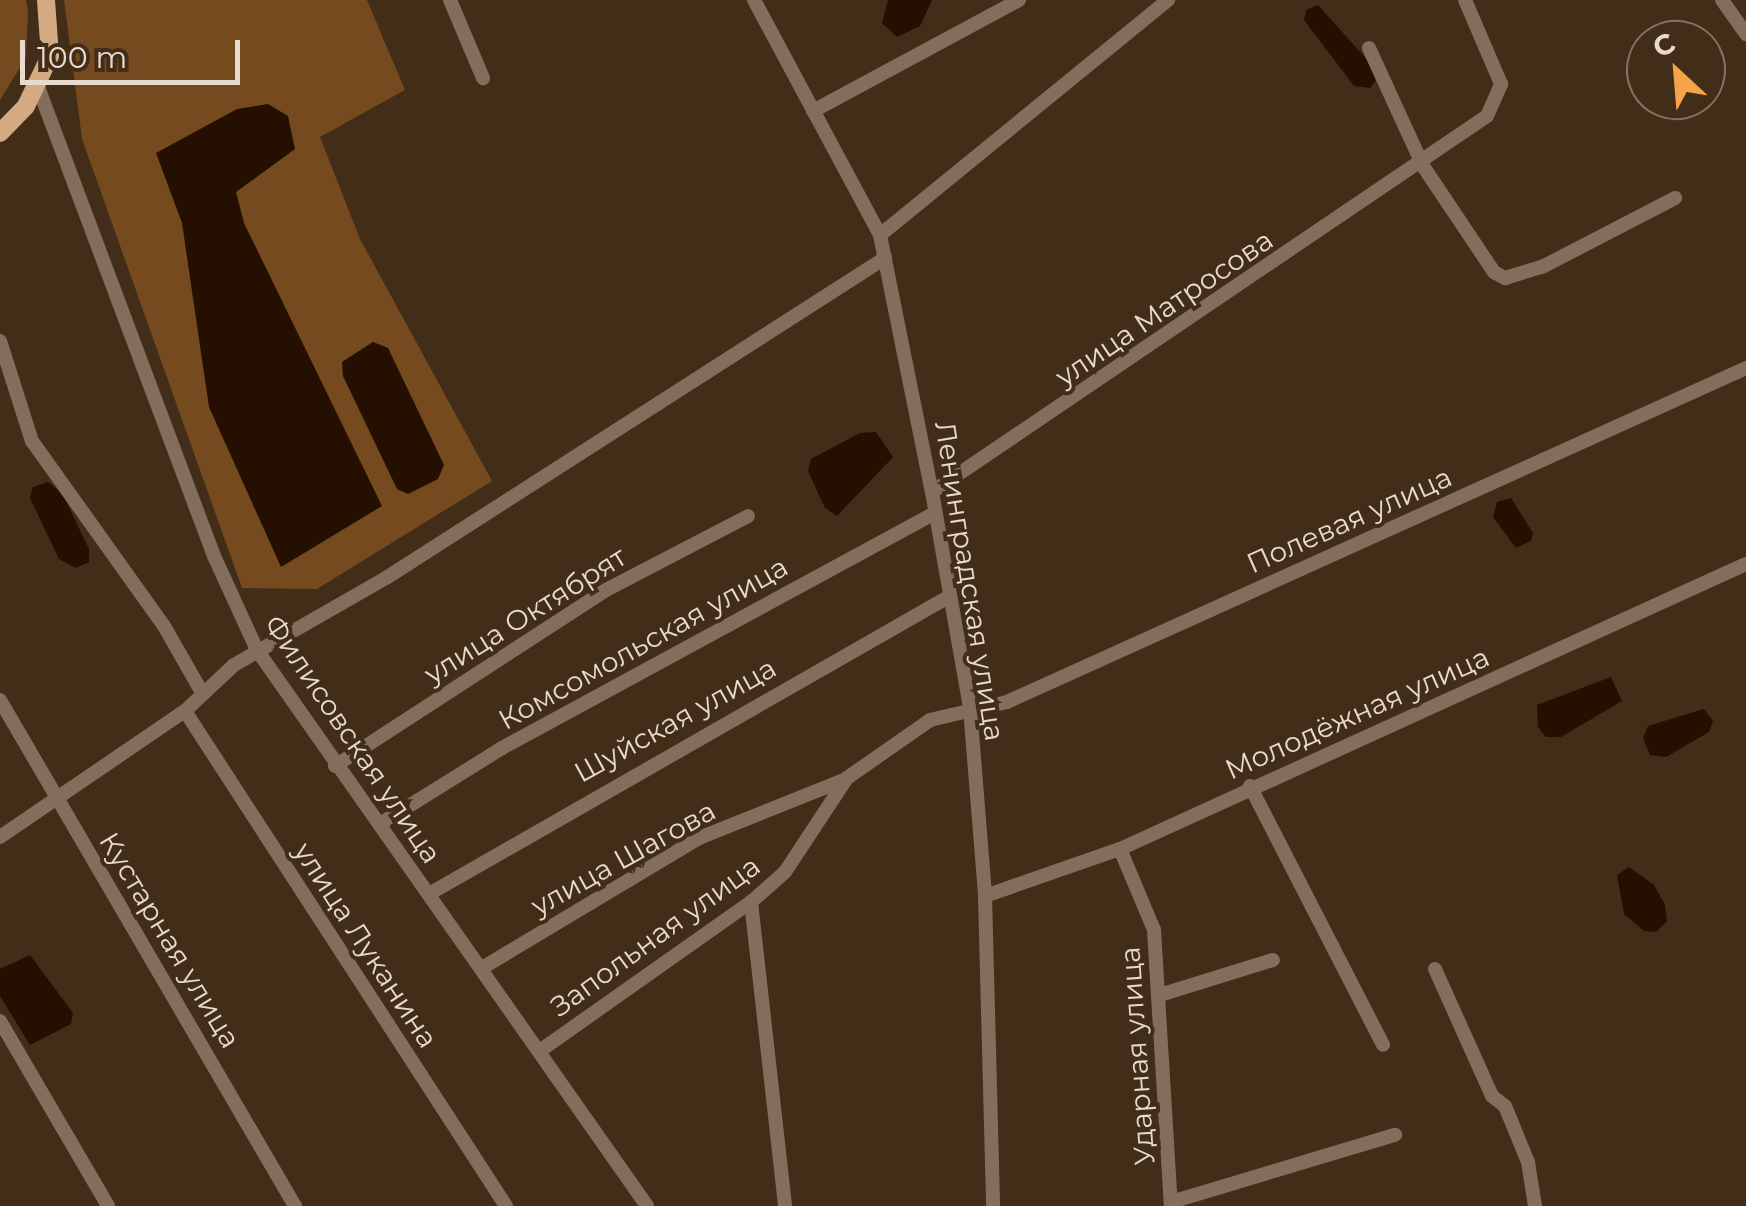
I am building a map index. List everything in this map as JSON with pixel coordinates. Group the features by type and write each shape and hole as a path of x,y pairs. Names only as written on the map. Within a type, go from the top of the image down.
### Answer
{"main road":[{"path":"0,134 38,87 50,56 46,0"}],"street":[{"path":"450,0 482,78"},
{"name":"Ленинградская улица","path":"754,0 880,235 932,492 970,708 985,896 993,1206"},
{"path":"813,111 1019,0"},
{"path":"880,235 1168,0"},
{"name":"улица Матросова","path":"932,492 1423,166 1488,116 1500,94 1466,0"},
{"path":"1722,0 1746,34"},
{"path":"1369,48 1423,166 1494,272 1505,278 1542,266 1676,198"},
{"name":"Филисовская улица","path":"38,87 214,556 257,650 647,1206"},
{"path":"0,837 185,711 257,650 386,578 885,258"},
{"path":"0,342 32,441 132,579 202,694"},
{"name":"Полевая улица","path":"970,708 1007,702 1746,368"},
{"name":"Комсомольская улица","path":"380,824 502,748 935,513"},
{"name":"улица Октябрят","path":"336,766 606,590 748,516"},
{"name":"Молодёжная улица","path":"985,896 1120,849 1250,786 1746,564"},
{"name":"Шуйская улица","path":"428,894 950,596"},
{"name":"Кустарная улица","path":"0,700 296,1206"},
{"name":"Запольная улица","path":"541,1050 752,902 785,872 847,778 930,720 970,708"},
{"name":"улица Луканина","path":"185,711 506,1206"},
{"name":"улица Шагова","path":"482,968 698,838 847,778"},
{"path":"1250,786 1383,1045"},
{"name":"Ударная улица","path":"1120,849 1154,930 1162,994 1171,1204"},
{"path":"752,902 785,1206"},
{"path":"1162,994 1272,960"},
{"path":"1435,969 1492,1096 1505,1106 1528,1162 1535,1206"},
{"path":"0,1021 108,1206"},
{"path":"1171,1204 1395,1135"}],"shaded area":[{"path":"0,0 26,0 28,11 26,58 0,100"},
{"path":"64,0 367,0 405,90 320,137 360,239 492,481 317,589 242,588 82,139"},
{"path":"888,0 932,0 920,26 897,37 882,23"},
{"path":"1318,5 1370,63 1376,80 1370,88 1354,86 1304,20 1306,10"},
{"path":"268,104 288,116 295,149 236,192 244,223 382,506 281,567 209,407 182,223 156,153 237,109"},
{"path":"373,342 388,348 444,465 438,479 408,494 397,489 343,376 342,362"},
{"path":"876,432 893,457 837,516 825,508 808,471 811,459 860,433"},
{"path":"48,482 62,493 89,549 89,562 76,568 59,559 30,498 33,487"},
{"path":"1511,498 1533,533 1531,541 1516,548 1493,517 1497,502"},
{"path":"1611,677 1622,701 1561,737 1546,737 1538,727 1537,705"},
{"path":"1704,709 1713,721 1709,732 1666,757 1650,755 1643,738 1648,726"},
{"path":"1629,867 1654,885 1665,905 1667,921 1656,932 1644,931 1624,914 1617,875"},
{"path":"30,955 73,1013 71,1024 30,1045 0,996 0,969"}]}
